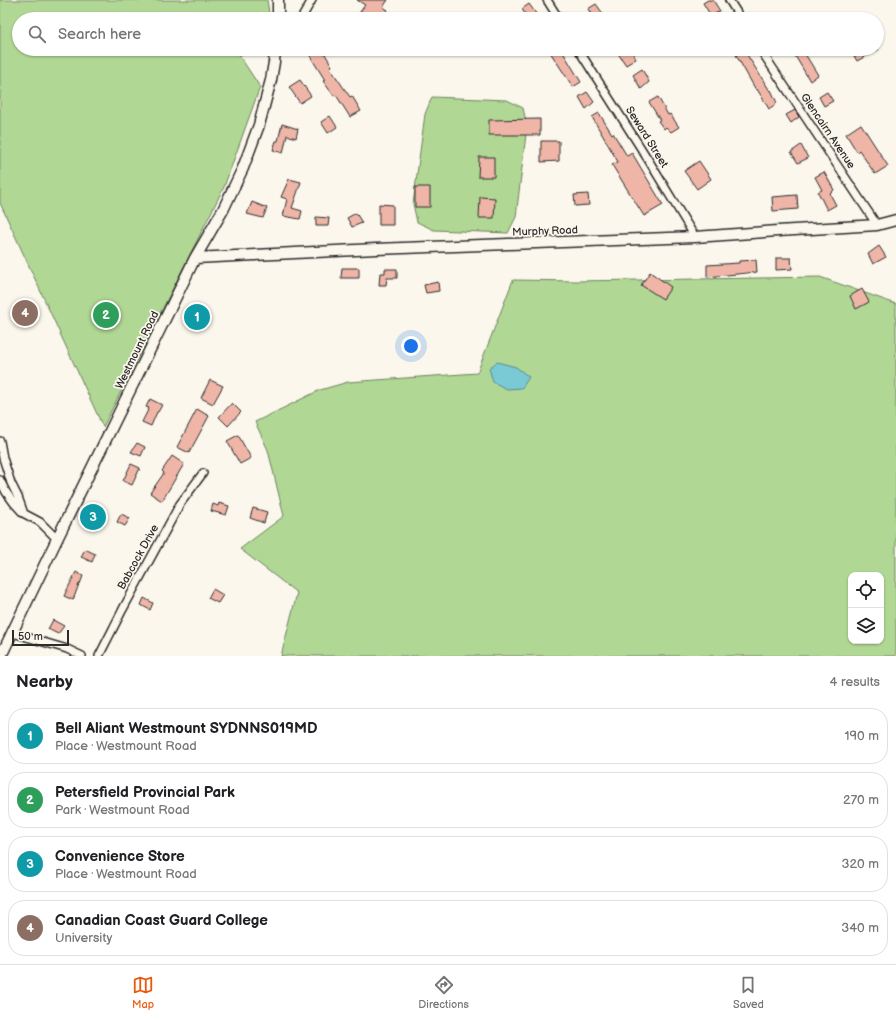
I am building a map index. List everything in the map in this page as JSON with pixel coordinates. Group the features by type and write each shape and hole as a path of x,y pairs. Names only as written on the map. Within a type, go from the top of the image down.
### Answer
{"street":[{"path":"278,0 278,12"},
{"path":"305,12 312,0"},
{"path":"547,0 555,12"},
{"path":"729,0 737,12"},
{"name":"Westmount Road","path":"1,656 195,258 223,210 243,168 259,125 271,80 275,56"},
{"name":"Seward Street","path":"582,56 649,160 695,237"},
{"name":"Glencairn Avenue","path":"765,56 877,225"},
{"name":"Murphy Road","path":"195,258 376,249 695,237 877,225 896,220"},
{"path":"0,441 3,458 23,513"},
{"name":"Babcock Drive","path":"99,656 180,504 203,474"},
{"path":"0,480 6,492 23,513 40,522 57,539"},
{"path":"13,633 67,649 82,656"}],"green space":[{"path":"0,0 267,0 269,12 12,12 12,56 240,56 260,87 224,187 103,427 0,203"},
{"path":"432,97 507,100 523,108 527,126 516,217 508,233 434,230 417,222 413,204 425,114"},
{"path":"820,277 896,304 896,656 281,656 297,593 240,549 284,516 268,450 255,422 320,390 348,382 477,373 513,280 576,281"}],"water":[{"path":"497,362 516,367 529,377 522,388 507,389 493,382 489,368"}],"building":[{"path":"357,0 388,0 383,7 388,10 386,12 360,12 365,5"},
{"path":"708,0 713,0 720,11 709,12 703,3"},
{"path":"529,4 535,12 524,12 522,9"},
{"path":"596,4 602,12 590,12 588,9"},
{"path":"310,56 326,56 332,66 330,68 350,97 352,96 361,111 350,117 336,95 334,96 323,81 325,80"},
{"path":"553,56 565,56 581,82 573,87"},
{"path":"620,56 634,56 636,59 626,65"},
{"path":"737,56 748,56 770,91 771,90 777,103 769,109 757,89 756,90"},
{"path":"795,56 806,56 818,75 810,81"},
{"path":"854,56 866,56 857,61"},
{"path":"642,69 649,82 641,89 633,75"},
{"path":"300,80 311,96 300,103 289,87"},
{"path":"587,92 594,102 586,109 579,97"},
{"path":"827,92 833,101 824,106 819,97"},
{"path":"658,97 668,115 670,114 679,127 671,132 666,127 664,129 658,121 660,120 649,102"},
{"path":"795,110 799,117 791,123 786,115"},
{"path":"599,113 627,156 632,153 663,205 644,216 612,165 618,162 592,117"},
{"path":"330,116 337,127 328,133 321,122"},
{"path":"540,119 540,135 489,135 489,120"},
{"path":"282,124 298,129 296,138 287,135 283,153 273,150 276,141 278,141"},
{"path":"861,124 888,166 875,174 859,150 857,152 846,134"},
{"path":"541,141 559,141 559,161 541,162"},
{"path":"801,145 808,158 798,163 791,152"},
{"path":"479,157 494,157 494,177 478,177"},
{"path":"699,161 711,179 697,189 684,171"},
{"path":"824,172 834,190 830,194 836,205 827,210 818,192 822,190 815,177"},
{"path":"289,179 301,182 292,208 302,211 300,219 283,216 287,199 281,197"},
{"path":"415,187 430,187 430,207 415,207"},
{"path":"588,194 589,205 575,206 574,195"},
{"path":"797,195 798,209 773,211 772,197"},
{"path":"480,197 495,198 494,218 479,218"},
{"path":"252,202 267,208 263,218 247,214"},
{"path":"379,204 393,205 393,225 379,225"},
{"path":"356,213 362,223 352,227 347,218"},
{"path":"316,217 329,218 328,226 316,226"},
{"path":"879,246 886,257 873,264 868,254"},
{"path":"776,258 791,258 792,269 776,270"},
{"path":"756,260 757,272 707,277 707,265 739,263 739,261"},
{"path":"342,268 359,268 359,278 341,278"},
{"path":"385,269 397,269 397,278 387,278 386,285 379,285 380,273 385,273"},
{"path":"650,272 671,287 663,299 641,285"},
{"path":"438,282 439,291 426,293 424,285"},
{"path":"862,289 869,302 856,309 850,296"},
{"path":"194,310 204,315 200,324 189,319"},
{"path":"210,380 223,386 213,404 201,398"},
{"path":"150,399 162,405 151,426 142,422 149,408 146,407"},
{"path":"232,403 241,412 228,426 219,417"},
{"path":"197,409 209,416 189,453 177,447"},
{"path":"238,435 251,458 240,464 227,441"},
{"path":"137,443 145,447 141,456 131,452"},
{"path":"172,456 184,464 162,501 150,493 164,473 162,471"},
{"path":"131,464 140,468 132,485 123,481"},
{"path":"219,503 229,506 226,515 211,511 213,504 218,506"},
{"path":"92,505 104,511 94,529 82,522"},
{"path":"253,508 267,512 264,523 250,518"},
{"path":"121,514 130,518 125,526 117,522"},
{"path":"85,549 95,554 92,562 81,557"},
{"path":"76,572 83,576 73,600 64,596"},
{"path":"213,589 223,595 218,603 208,598"},
{"path":"144,598 153,603 150,610 141,605"},
{"path":"53,620 64,626 58,634 48,629"}],"place":[{"name":"Canadian Coast Guard College","path":"25,313"},
{"name":"Petersfield Provincial Park","path":"106,315"},
{"name":"Bell Aliant Westmount SYDNNS019MD","path":"197,317"},
{"name":"Convenience Store","path":"93,517"}]}
